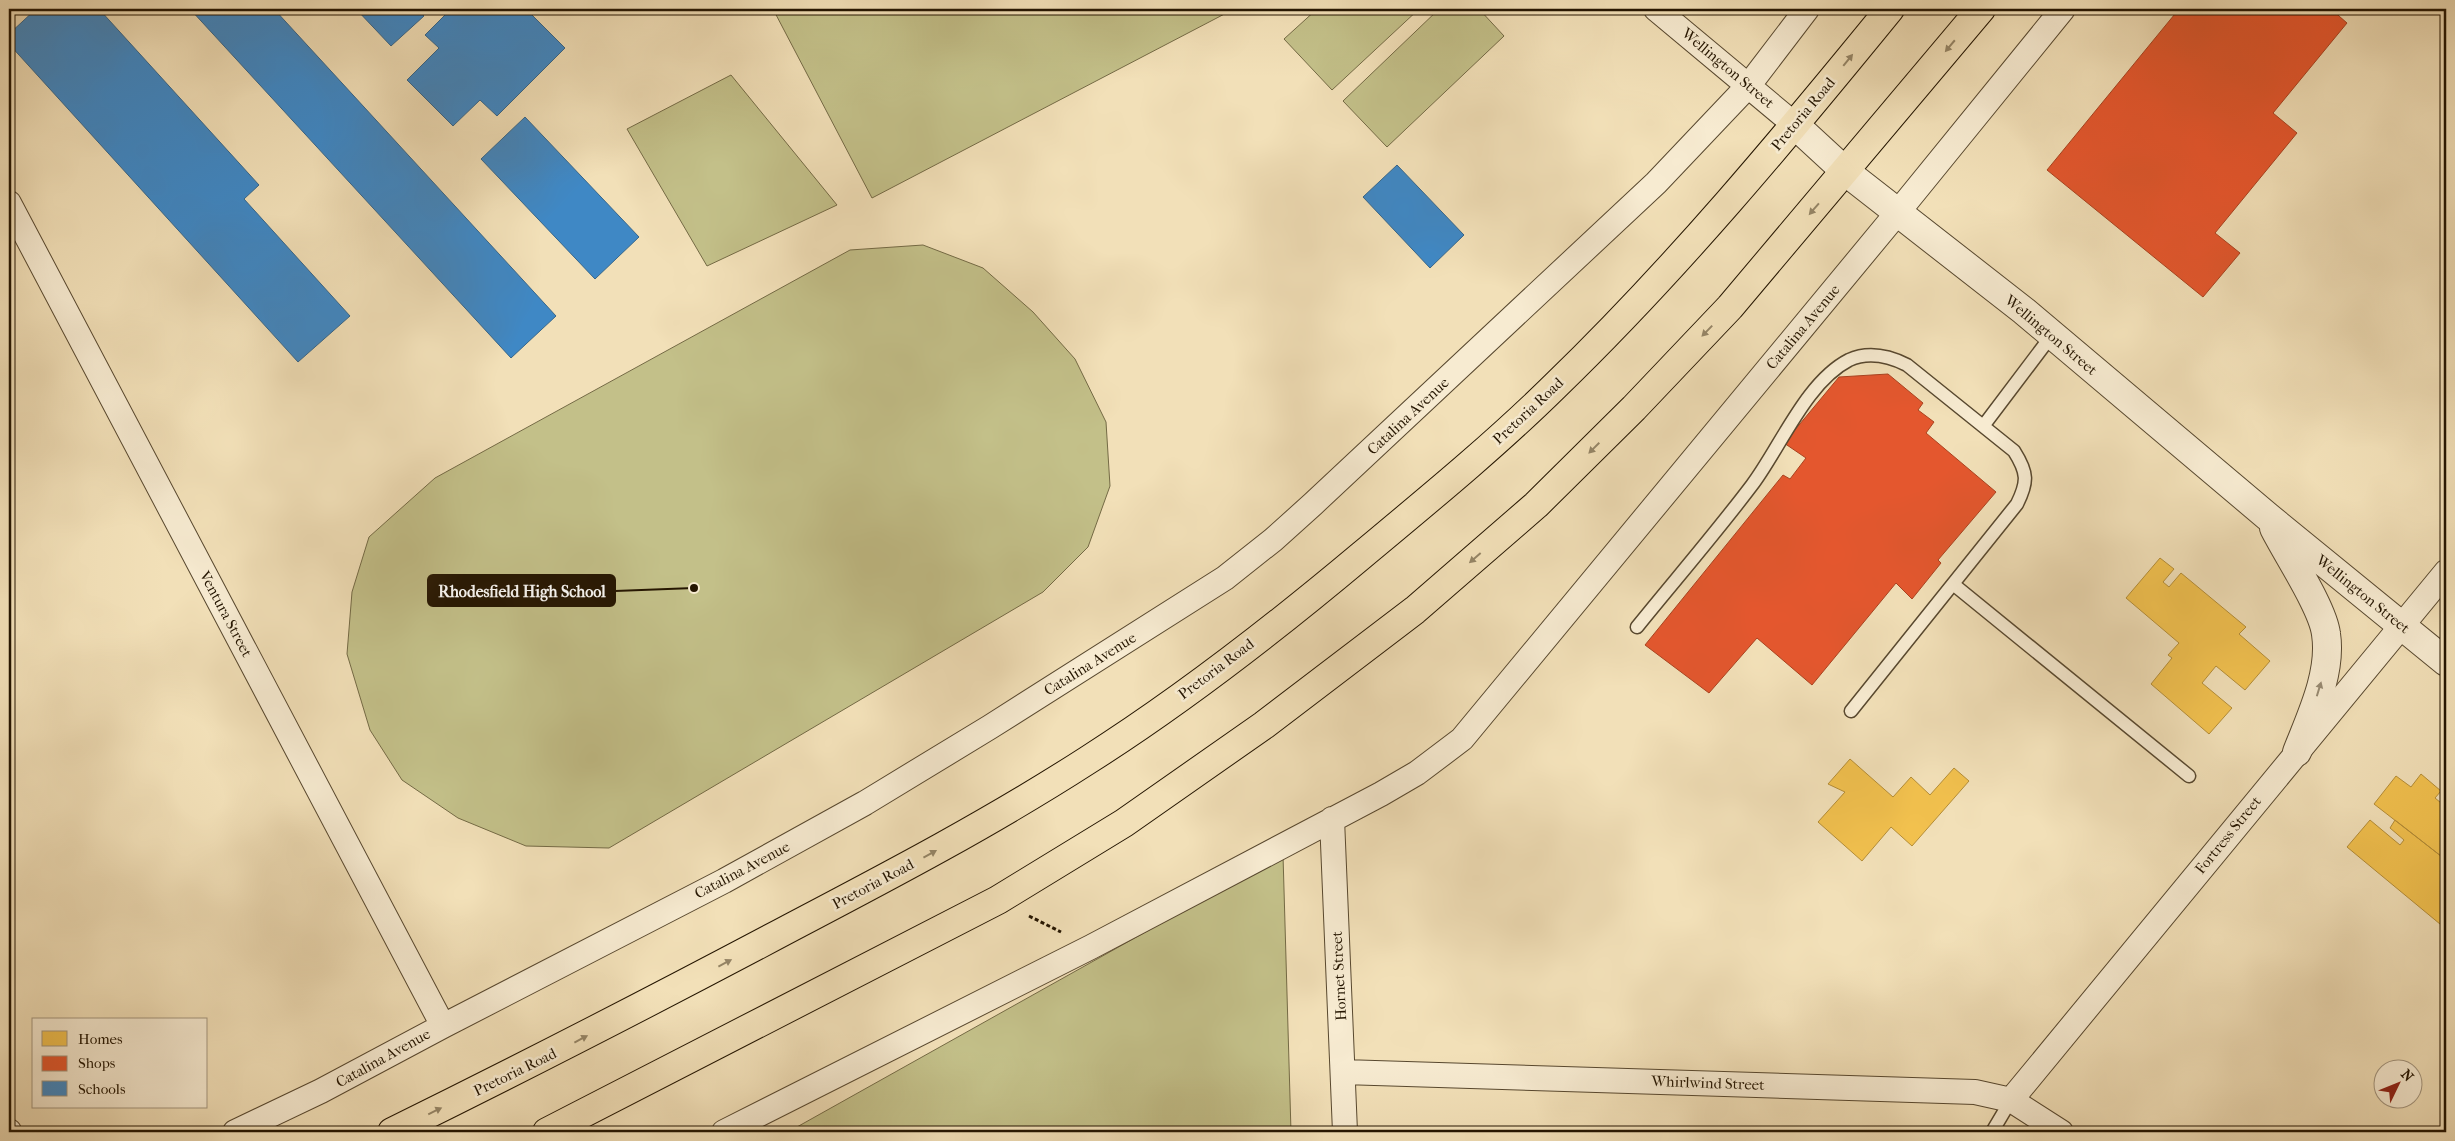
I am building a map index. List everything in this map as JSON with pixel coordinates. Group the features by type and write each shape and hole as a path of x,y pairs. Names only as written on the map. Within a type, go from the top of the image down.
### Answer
{"main road":[{"name":"Pretoria Road","path":"392,1132 574,1043 932,853 1088,760 1188,692 1303,604 1480,456 1557,384 1660,277 1795,125 1890,9"},
{"path":"547,1132 998,900 1124,823 1264,725 1415,610 1536,505 1634,408 1730,307 1846,172 1981,9"}],"street":[{"name":"Wellington Street","path":"1656,9 1749,84 1846,172 2052,335 2267,516 2446,662"},
{"name":"Catalina Avenue","path":"235,1132 321,1092 443,1026 715,885 865,803 998,722 1225,578 1273,540 1656,184 1749,84 1807,9"},
{"name":"Catalina Avenue","path":"724,1132 1091,947 1332,819 1417,773 1462,739 1898,212 2063,9"},
{"name":"Ventura Street","path":"9,203 443,1026"},
{"path":"2267,516 2319,612 2326,632 2328,651 2325,671 2297,752"},
{"name":"Fortress Street","path":"2010,1100 2446,572"},
{"name":"Hornet Street","path":"1332,819 1345,1132"},
{"name":"Whirlwind Street","path":"1343,1072 1976,1092 2010,1100 2061,1132"}],"lane":[{"path":"1984,425 2052,335"},
{"path":"1636,627 1752,486 1794,418 1823,382 1849,360 1878,355 1894,358 1907,365 2014,451 2026,478 2024,489 2017,504 1850,711"},
{"path":"1953,584 2189,776"},
{"path":"1992,1132 2010,1100"}],"path":[{"path":"998,900 1091,947"}],"shaded area":[{"path":"773,9 1234,9 872,198"},
{"path":"1317,9 1419,9 1332,90 1284,39"},
{"path":"1439,9 1479,9 1504,36 1387,147 1343,101"},
{"path":"731,75 837,205 707,266 627,129"},
{"path":"923,245 983,268 1033,312 1075,359 1106,422 1110,486 1088,547 1043,592 609,848 526,846 458,818 402,780 370,730 347,654 352,592 369,537 435,478 850,250"},
{"path":"1283,855 1291,1132 788,1132"}],"building: Homes":[{"path":"2160,558 2174,569 2163,582 2169,587 2181,573 2246,627 2239,634 2270,661 2245,690 2216,666 2202,683 2232,708 2209,734 2151,684 2172,658 2168,655 2179,643 2126,598"},
{"path":"1850,759 1893,797 1911,777 1930,795 1954,768 1969,781 1912,846 1891,827 1862,861 1818,822 1845,792 1828,784"},
{"path":"2421,774 2441,791 2435,798 2446,807 2446,860 2374,804 2396,776 2411,787"},
{"path":"2370,820 2400,845 2404,840 2390,828 2395,820 2446,860 2446,929 2347,847"}],"building: Shops":[{"path":"2179,9 2331,9 2347,23 2273,113 2297,133 2215,233 2240,253 2203,297 2047,170"},
{"path":"1888,374 1923,403 1918,410 1934,422 1926,433 1996,492 1938,560 1941,563 1912,599 1896,583 1812,685 1757,638 1709,693 1645,645 1783,475 1790,479 1806,458 1784,443 1839,377"}],"building: Schools":[{"path":"36,9 99,9 259,185 244,199 350,316 298,362 9,44 9,34"},
{"path":"190,9 274,9 556,316 511,358"},
{"path":"356,9 417,9 424,16 391,46"},
{"path":"451,9 526,9 565,48 497,116 480,100 453,126 407,80 439,48 425,35"},
{"path":"525,117 639,237 595,279 481,159"},
{"path":"1397,165 1464,235 1430,268 1363,197"}],"place":[{"name":"Rhodesfield High School","path":"694,588"}]}
